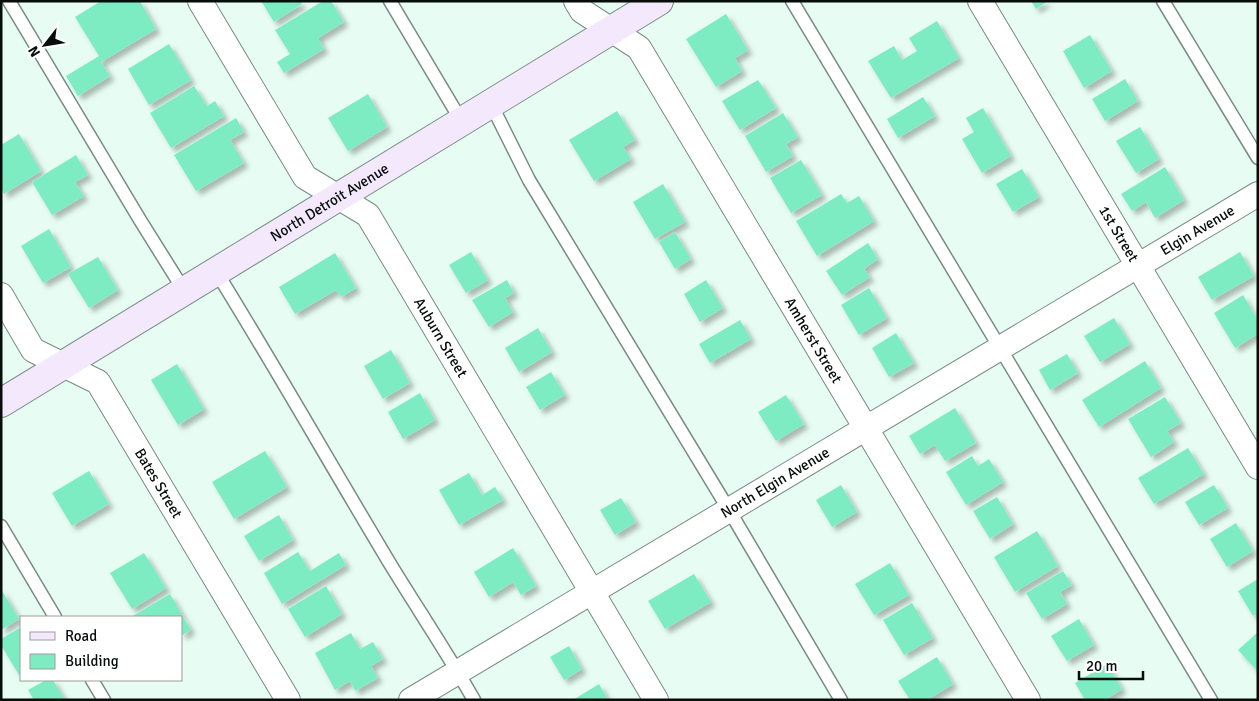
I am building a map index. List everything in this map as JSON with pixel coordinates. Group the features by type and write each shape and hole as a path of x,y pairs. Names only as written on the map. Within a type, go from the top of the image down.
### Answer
{"street":[{"name":"Auburn Street","path":"200,1 305,177 368,215 656,700"},
{"name":"Amherst Street","path":"576,1 582,11 638,48 1028,700"},
{"name":"North Detroit Avenue","path":"1,403 659,1"},
{"name":"1st Street","path":"980,1 1258,467"},
{"name":"Elgin Avenue","path":"1138,265 1258,194"},
{"name":"North Elgin Avenue","path":"411,700 1138,265"},
{"name":"Bates Street","path":"1,296 34,350 98,382 288,700"}],"lane":[{"path":"9,1 185,292"},
{"path":"390,1 462,122"},
{"path":"792,1 1211,700"},
{"path":"1164,1 1258,158"},
{"path":"491,104 529,180 729,510 841,700"},
{"path":"216,272 474,700"},
{"path":"1,526 54,616"},
{"path":"93,681 104,700"}],"building":[{"path":"101,1 140,1 156,29 101,62 110,76 78,96 66,76 99,56 75,17"},
{"path":"261,1 300,1 302,4 274,22"},
{"path":"323,1 331,1 344,22 318,38 324,49 284,73 277,62 290,54 275,30"},
{"path":"1031,1 1048,1 1036,9"},
{"path":"726,14 748,50 735,58 742,71 716,87 686,39"},
{"path":"937,21 959,58 891,98 868,61 894,46 902,60 917,51 909,38"},
{"path":"1090,35 1112,71 1084,88 1063,51"},
{"path":"169,44 191,80 149,105 128,69"},
{"path":"1125,79 1138,101 1105,121 1092,99"},
{"path":"758,80 776,108 740,130 722,101"},
{"path":"194,86 207,106 215,101 224,116 171,148 150,113"},
{"path":"368,94 387,127 348,151 328,118"},
{"path":"923,97 935,116 898,138 887,119"},
{"path":"983,108 1011,156 982,173 962,139 974,132 966,118"},
{"path":"617,111 635,140 623,147 631,159 594,181 569,140"},
{"path":"783,113 798,137 786,144 793,156 766,172 745,136"},
{"path":"236,118 244,132 230,140 244,163 196,191 174,155"},
{"path":"1140,127 1159,159 1136,173 1116,141"},
{"path":"19,134 41,171 4,194 1,188 1,145"},
{"path":"76,155 88,175 75,182 84,196 52,215 32,182"},
{"path":"801,160 822,195 791,213 770,178"},
{"path":"1165,167 1184,200 1155,218 1146,202 1132,211 1121,194"},
{"path":"1022,169 1039,197 1013,212 996,184"},
{"path":"663,184 685,222 655,239 633,202"},
{"path":"841,194 847,203 859,196 874,221 817,256 796,221"},
{"path":"49,229 71,267 43,283 21,246"},
{"path":"675,232 691,259 675,269 659,242"},
{"path":"868,243 878,259 864,269 870,277 842,295 826,271"},
{"path":"471,252 488,280 466,293 449,265"},
{"path":"1240,252 1254,276 1212,300 1198,277"},
{"path":"335,253 356,288 341,297 336,290 295,314 279,287"},
{"path":"98,257 118,290 89,308 68,274"},
{"path":"507,280 514,293 505,298 513,312 489,327 472,300"},
{"path":"706,280 723,308 700,322 684,294"},
{"path":"869,288 887,318 859,335 841,305"},
{"path":"1243,295 1258,321 1258,334 1235,348 1214,313"},
{"path":"1114,318 1130,344 1100,362 1084,336"},
{"path":"740,320 751,339 710,363 699,344"},
{"path":"538,328 552,352 519,372 505,348"},
{"path":"896,333 914,363 889,377 872,348"},
{"path":"391,350 410,383 383,399 364,366"},
{"path":"1067,354 1078,373 1050,390 1039,370"},
{"path":"1145,361 1161,388 1099,427 1082,400"},
{"path":"177,364 204,409 178,425 151,380"},
{"path":"551,372 565,395 540,410 526,387"},
{"path":"420,393 435,420 403,439 388,412"},
{"path":"786,395 804,424 776,441 758,412"},
{"path":"1165,397 1181,423 1167,431 1174,442 1151,457 1128,419"},
{"path":"955,408 976,443 945,461 935,445 920,454 909,436"},
{"path":"1188,448 1204,474 1154,504 1138,478"},
{"path":"265,451 287,487 234,519 212,482"},
{"path":"972,456 978,466 989,459 1003,482 966,505 946,472"},
{"path":"89,471 109,504 72,526 52,493"},
{"path":"469,473 482,495 495,487 503,500 459,525 439,490"},
{"path":"841,485 857,512 832,527 816,500"},
{"path":"1214,485 1228,508 1199,525 1185,502"},
{"path":"997,497 1013,524 990,539 973,511"},
{"path":"621,498 636,522 615,535 600,510"},
{"path":"279,515 293,540 259,561 244,536"},
{"path":"1236,523 1253,551 1227,567 1210,539"},
{"path":"1037,531 1058,566 1015,592 994,557"},
{"path":"513,548 536,586 521,595 513,582 489,597 474,572"},
{"path":"298,552 310,571 339,553 346,565 282,604 264,573"},
{"path":"144,553 166,588 132,609 110,573"},
{"path":"890,563 909,595 874,615 855,584"},
{"path":"1063,571 1072,585 1060,592 1067,604 1042,619 1026,593"},
{"path":"694,574 711,602 665,629 648,601"},
{"path":"1258,579 1258,613 1253,616 1238,591"},
{"path":"326,586 342,614 305,637 288,609"},
{"path":"1,589 19,619 1,630"},
{"path":"170,594 191,630 182,635 182,616 133,616"},
{"path":"912,603 933,638 904,655 883,620"},
{"path":"1079,619 1094,645 1067,661 1051,636"},
{"path":"20,628 19,675 1,645 1,639"},
{"path":"1258,632 1258,672 1238,650"},
{"path":"351,633 360,649 373,642 383,659 371,666 378,678 355,691 350,681 335,690 315,653"},
{"path":"569,646 582,669 564,680 550,657"},
{"path":"937,657 953,684 927,700 910,700 898,681"},
{"path":"1107,664 1122,689 1105,700 1085,700 1075,683"},
{"path":"44,681 54,681 65,700 34,700 28,690"},
{"path":"599,684 608,700 573,700"}]}
